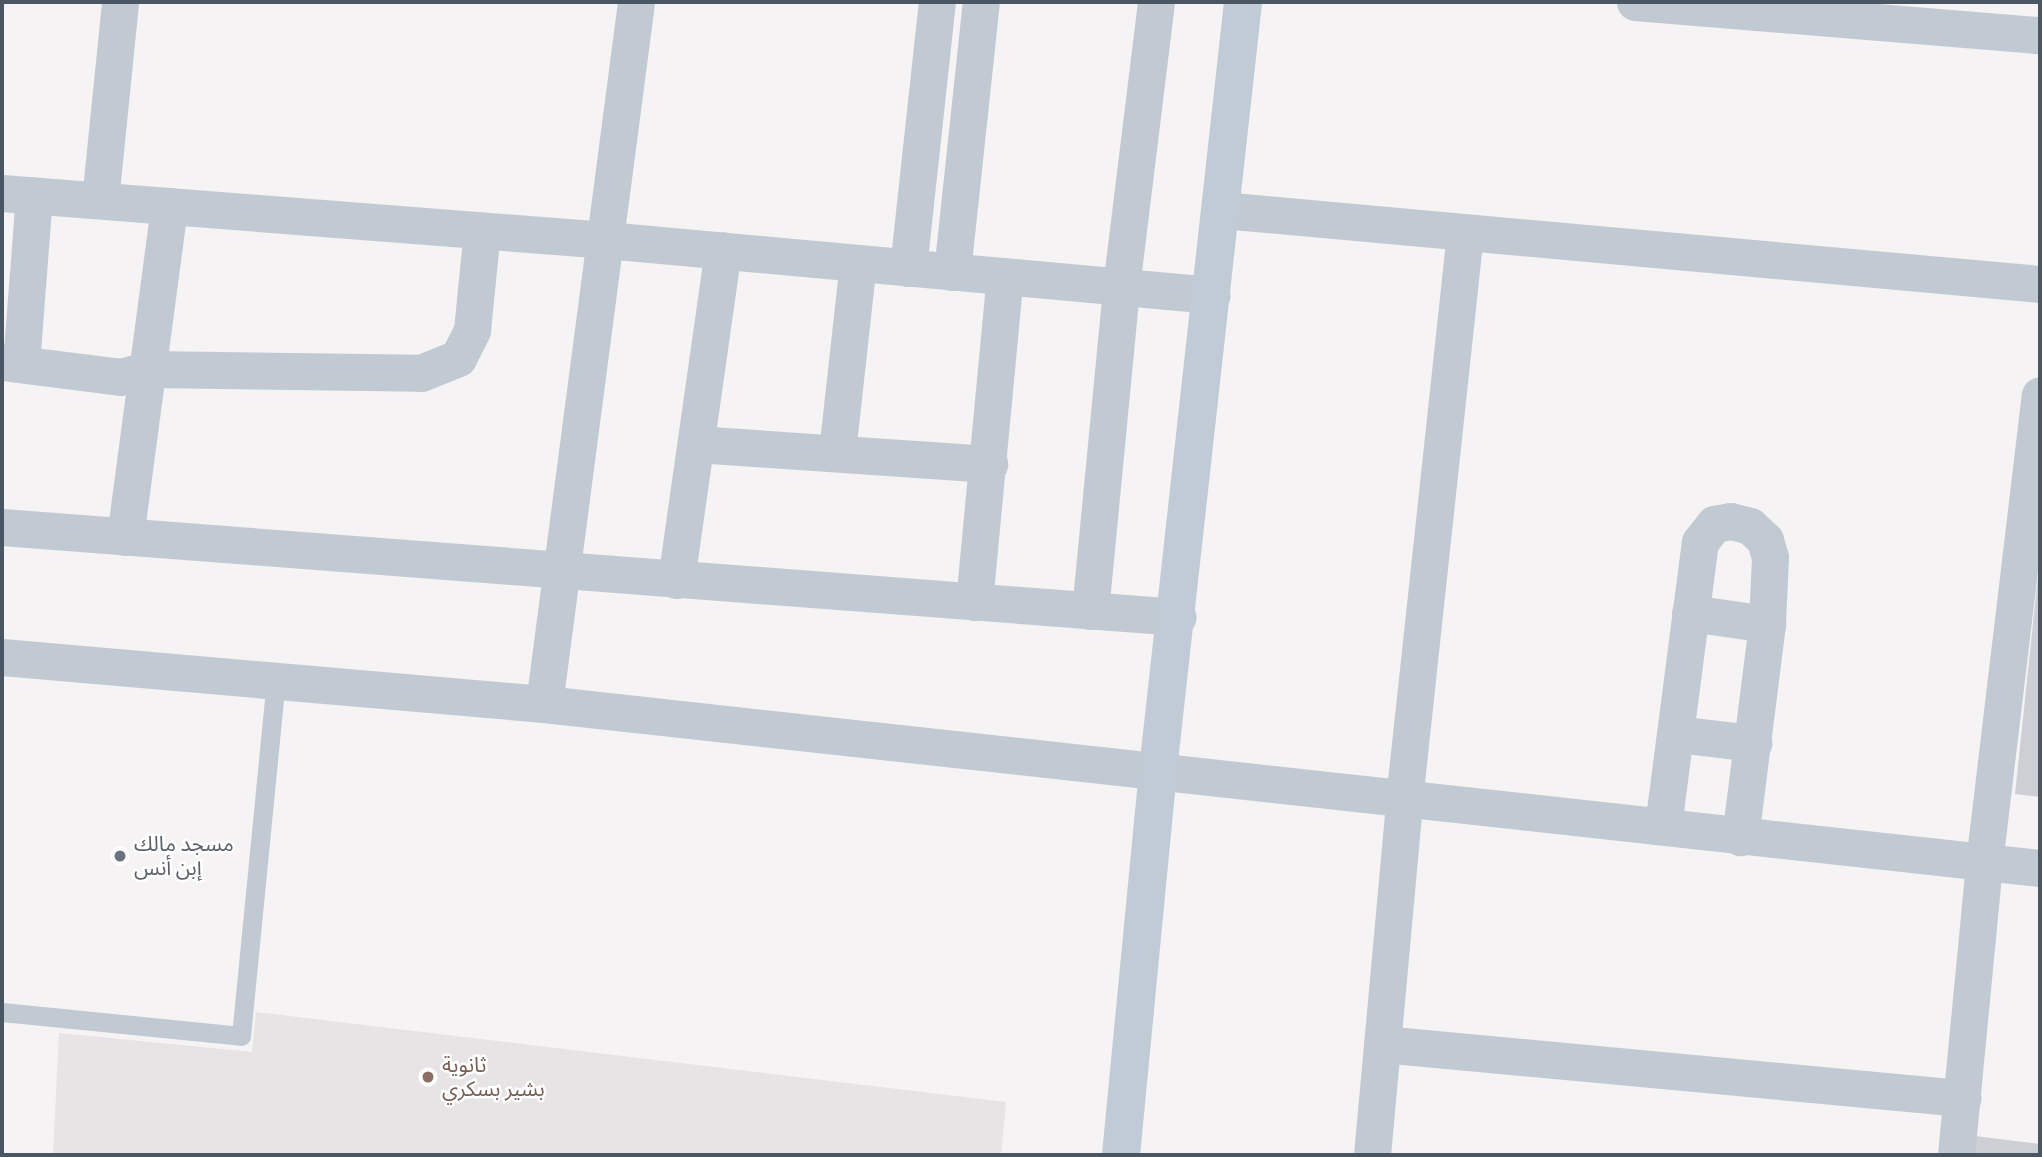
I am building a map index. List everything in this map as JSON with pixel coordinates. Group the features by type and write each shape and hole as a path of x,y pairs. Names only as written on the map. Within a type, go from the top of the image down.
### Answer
{"street":[{"path":"100,200 120,2"},
{"path":"544,704 564,573 636,2"},
{"path":"908,268 937,2"},
{"path":"952,272 981,2"},
{"path":"1090,611 1121,287 1157,2"},
{"path":"1121,1155 1158,770 1178,617 1243,2"},
{"path":"1635,2 1757,6 2040,35"},
{"path":"482,230 472,330 458,358 421,373 150,369 120,377 12,363 18,194 100,200 169,206 482,230 606,240 1212,295"},
{"path":"125,537 150,369 169,206"},
{"path":"1222,210 2040,284"},
{"path":"1372,1155 1404,800 1465,233"},
{"path":"676,580 723,250"},
{"path":"837,452 858,263"},
{"path":"974,602 1005,276"},
{"path":"1956,1155 1984,863 2040,395"},
{"path":"695,444 989,464"},
{"path":"1663,826 1700,542 1714,524 1731,521 1750,526 1765,540 1770,557 1767,624 1740,837"},
{"path":"2,527 564,573 1178,617"},
{"path":"1690,613 1767,624"},
{"path":"2,657 544,704 1158,770 1404,800 1663,826 1740,837 2040,867"},
{"path":"1676,734 1753,743"},
{"path":"1382,1044 1962,1098"}],"lane":[{"path":"2,1012 241,1036 276,681"}],"shaded area":[{"name":"ثانوية بشير بسكري","path":"256,1012 1006,1102 1001,1155 53,1155 59,1033 252,1052"}],"building":[{"path":"2040,576 2040,797 2015,794"},
{"path":"1975,1136 2040,1144 2040,1155 1973,1155"}],"place":[{"name":"مسجد مالك إبن أنس","path":"120,856"},
{"name":"ثانوية بشير بسكري","path":"428,1077"}]}
